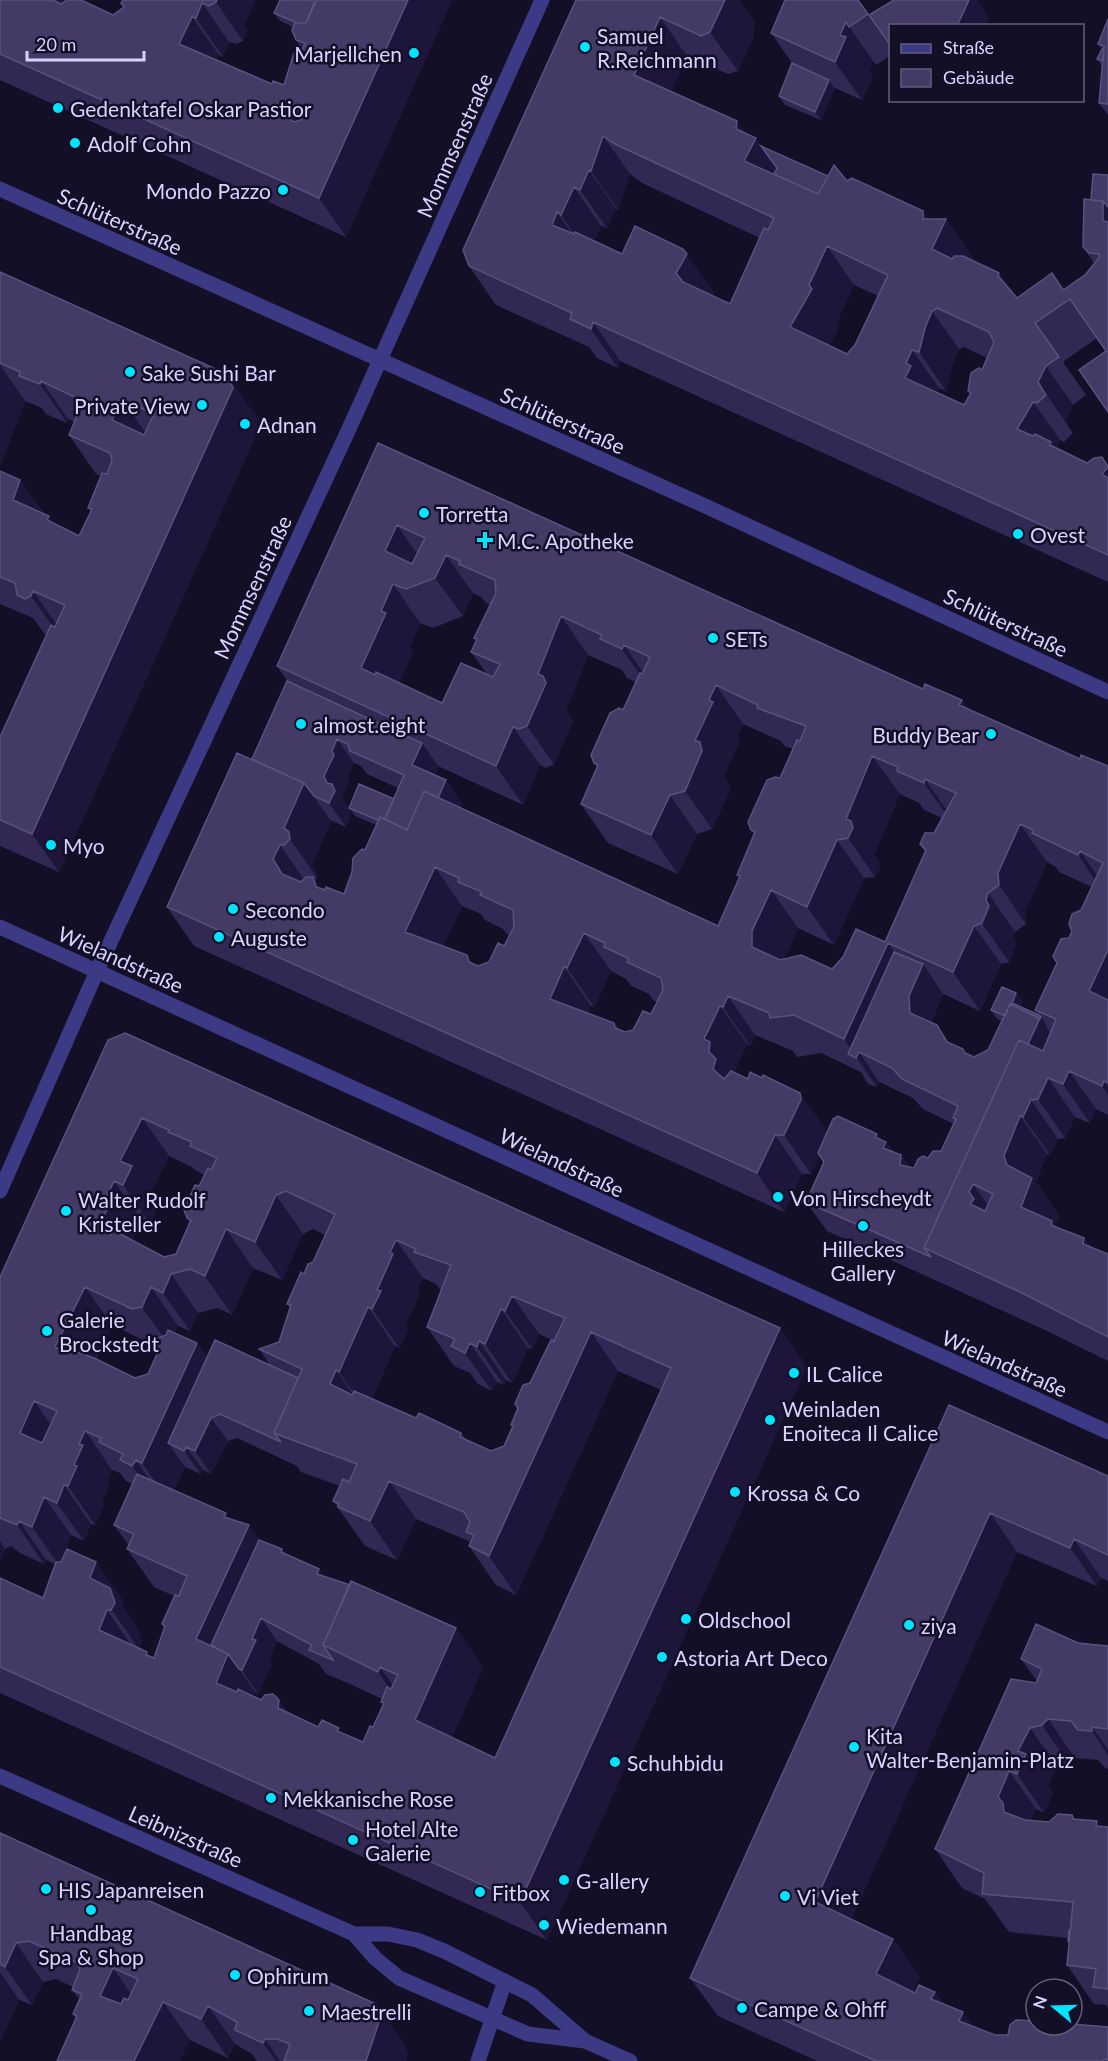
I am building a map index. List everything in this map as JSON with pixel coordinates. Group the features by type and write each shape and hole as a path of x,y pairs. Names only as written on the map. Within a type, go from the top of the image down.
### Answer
{"street":[{"name":"Mommsenstraße","path":"0,1191 98,971 379,361 542,0"},
{"name":"Schlüterstraße","path":"0,189 713,510 1108,692"},
{"name":"Wielandstraße","path":"0,927 717,1256 1108,1432"},
{"name":"Leibnizstraße","path":"0,1776 354,1934 388,1934 417,1940 532,1995 585,2041"},
{"name":"Leibnizstraße","path":"354,1934 375,1958 399,1978 491,2020 528,2034 585,2041 630,2061"},
{"path":"478,2061 505,1981"}],"building":[{"path":"0,0 53,0 61,4 67,0 81,0 113,15 124,7 121,3 123,0 217,0 209,6 202,3 196,18 192,17 179,44 272,84 273,81 284,85 294,53 302,51 305,43 296,40 292,30 295,23 306,23 317,0 408,0 319,198 0,54","holes":["288,103 306,108 301,120 294,122 283,115"]},
{"path":"280,0 315,0 306,23 297,23 274,13"},
{"path":"576,0 725,0 710,32 701,36 660,17 634,75 737,121 736,129 756,138 744,161 818,194 834,165 847,181 852,178 923,211 923,219 946,219 932,249 952,259 954,256 963,256 999,273 998,276 1017,298 1052,273 1063,290 1085,275 1099,258 1099,254 1089,253 1083,247 1084,199 1103,201 1103,221 1108,222 1108,412 1079,370 1106,351 1070,299 1035,323 1059,357 1046,366 1038,382 1046,395 1037,403 1033,402 1017,429 1033,436 1035,434 1051,442 1050,445 1087,463 1094,458 1102,457 1108,467 1102,474 1108,478 1108,555 593,322 591,329 570,319 572,313 469,266 463,250","holes":["603,136 615,144 774,218 768,230 764,228 730,304 683,282 676,273 687,254 683,249 635,226 622,254 575,232 574,234 552,225 557,212 561,215 574,187 580,190 589,170 591,171","827,246 888,275 855,345 847,354 790,327 812,289 809,285","937,308 989,332 994,342 982,370 979,368 971,373 968,391 971,393 964,405 905,378 911,366 906,363 912,350 919,352 932,311"]},
{"path":"785,0 858,0 868,14 849,27 846,22 840,35 846,37 835,62 771,33"},
{"path":"894,0 969,0 958,24 889,24 889,43 869,15"},
{"path":"1108,19 1108,104 1099,103 1104,46 1098,44"},
{"path":"1102,49 1104,51 1103,61 1097,59"},
{"path":"792,63 829,80 815,112 779,96"},
{"path":"761,146 828,176 818,194 774,174 777,168"},
{"path":"1093,174 1108,175 1108,207 1103,201 1091,200"},
{"path":"0,272 227,374 233,388 32,834 0,820 0,737 51,625 55,627 65,605 33,591 31,596 25,599 17,595 15,583 0,577 0,471 20,480 13,500 49,516 47,520 79,536 92,509 88,508 102,473 107,474 112,461 110,453 69,435 83,401 41,381 40,384 19,376 20,372 0,363","holes":["122,399 154,414 144,435 112,420"]},
{"path":"378,443 923,689 925,684 962,700 959,705 1080,759 1081,755 1108,766 1108,950 1089,991 1108,1000 1108,1083 1104,1081 1102,1086 1069,1071 1063,1084 1048,1078 1038,1099 1031,1100 1023,1117 1020,1116 1004,1156 1007,1165 1032,1178 1021,1207 1052,1221 1051,1225 1084,1238 1083,1244 1108,1254 1108,1337 1020,1292 924,1248 1019,1040 1043,1051 1056,1019 1035,1010 1057,963 1053,956 1061,939 1069,938 1072,931 1069,924 1072,914 1081,910 1103,863 1080,851 1078,855 1032,833 1033,830 1020,824 998,873 999,885 988,893 986,900 989,906 982,923 974,926 953,972 888,943 844,1039 794,1015 770,1018 769,1013 728,996 723,1007 720,1006 704,1039 710,1042 709,1052 716,1059 713,1069 724,1079 731,1071 748,1079 750,1072 762,1078 763,1075 800,1093 801,1100 784,1135 775,1135 757,1173 167,907 237,753 304,783 284,828 289,832 290,839 284,845 280,845 273,859 282,874 301,882 306,877 313,877 316,887 325,890 326,887 344,894 352,872 353,858 362,849 365,850 380,817 407,830 424,791 718,926 740,876 737,875 755,832 751,830 748,822 767,780 780,778 806,726 757,708 758,705 716,685 709,700 713,702 695,740 700,742 702,751 685,791 670,795 651,835 581,804 598,765 594,763 591,755 610,713 619,708 623,710 650,657 624,645 622,649 600,639 602,635 561,616 538,674 543,676 546,683 527,726 519,729 513,727 496,766 277,666","holes":["397,525 425,538 412,564 385,551","446,555 460,561 459,564 495,580 496,593 474,638 477,639 471,652 500,664 493,677 461,663 442,703 376,672 375,675 361,668 386,613 381,611 393,584 406,589 435,578","872,756 898,767 897,771 924,783 925,779 956,793 934,833 925,833 920,844 926,850 885,942 856,929 843,957 832,969 801,955 780,960 752,947 752,931 771,890 807,907 837,840 848,838 853,828 851,821 846,819","435,867 459,878 458,882 482,892 480,895 513,910 514,927 504,946 498,943 489,962 478,966 469,962 467,955 405,932","584,933 605,943 604,947 628,958 627,962 661,978 663,990 651,1014 643,1011 633,1030 625,1032 615,1028 614,1023 550,999 564,967 567,968","973,1184 993,1194 985,1211 970,1204 974,1199 969,1192"]},
{"path":"287,681 422,743 412,765 446,780 438,798 424,791 407,830 385,819 404,775 350,751 348,744 337,739 332,751 334,755 324,776 335,791 329,803 314,796 304,783 252,759"},
{"path":"359,784 394,799 385,819 380,817 378,820 349,808"},
{"path":"894,952 923,964 909,996 910,1013 937,1025 947,1042 963,1049 965,1053 974,1057 988,1050 1010,1004 1040,1018 1028,1044 1019,1040 924,1248 931,1257 806,1202 824,1162 818,1153 833,1119 838,1116 877,1134 875,1137 886,1142 883,1148 901,1155 900,1165 914,1168 918,1159 923,1156 928,1158 933,1151 941,1151 956,1119 953,1118 958,1106 902,1079 892,1068 859,1052 856,1058 848,1054"},
{"path":"1002,987 1016,993 1012,1003 1039,1015 1040,1019 1010,1004 1005,1016 991,1010"},
{"path":"125,1033 780,1328 520,1902 0,1667 0,1578 43,1598 56,1562 61,1562 67,1549 96,1562 90,1578 110,1588 115,1603 111,1610 107,1610 99,1630 147,1652 146,1655 154,1658 165,1626 162,1624 175,1595 179,1596 187,1576 127,1549 134,1534 114,1525 137,1474 226,1513 224,1517 249,1525 196,1639 228,1654 216,1683 237,1692 238,1689 261,1700 265,1695 273,1694 279,1700 278,1708 318,1727 322,1720 339,1728 337,1731 363,1742 384,1703 381,1702 387,1687 391,1689 398,1675 380,1667 378,1672 323,1645 351,1581 456,1628 415,1720 495,1758 671,1368 591,1332 489,1556 469,1546 474,1535 466,1532 470,1522 464,1512 389,1481 370,1521 338,1507 339,1504 333,1501 343,1479 349,1482 357,1464 274,1433 302,1369 259,1349 279,1342 291,1305 287,1304 301,1272 304,1274 308,1264 313,1262 335,1214 286,1191 276,1195 255,1242 226,1229 205,1276 190,1269 171,1274 163,1293 151,1287 142,1307 132,1309 85,1287 55,1347 70,1354 71,1350 94,1358 135,1378 148,1374 157,1354 154,1348 158,1338 166,1335 168,1330 197,1343 142,1463 136,1460 132,1466 120,1460 123,1454 99,1442 101,1438 85,1431 79,1444 83,1445 74,1465 77,1466 68,1486 64,1485 57,1503 44,1497 32,1527 19,1521 17,1525 0,1518 0,1277 108,1040","holes":["142,1118 192,1142 190,1146 217,1158 211,1170 208,1168 199,1186 195,1185 184,1210 187,1218 191,1220 176,1254 164,1257 113,1230 111,1235 97,1228 107,1210 102,1208 114,1181 123,1185 132,1166 120,1161","396,1240 416,1249 414,1252 451,1265 427,1327 455,1339 451,1346 465,1353 470,1343 477,1347 479,1341 485,1344 501,1309 505,1311 512,1296 565,1318 554,1341 551,1340 530,1383 523,1385 515,1404 518,1408 511,1425 513,1426 504,1446 491,1451 460,1437 461,1433 419,1413 416,1418 354,1391 352,1395 330,1384 336,1370 339,1372 368,1307 372,1309 381,1291 377,1290 393,1254 390,1252","34,1401 57,1411 42,1443 20,1433"]},
{"path":"215,1340 298,1378 274,1433 281,1442 220,1414 211,1418 195,1451 186,1447 184,1451 168,1443"},
{"path":"949,1405 1108,1476 1108,1555 1074,1539 1070,1548 990,1513 815,1902 893,1939 876,1974 915,1993 919,1985 935,1992 931,1999 963,2012 959,2021 995,2035 1008,2035 1010,2025 1016,2020 1024,2020 1024,2037 1084,2037 1084,2025 1108,2027 1108,2060 876,2061 690,1978"},
{"path":"259,1540 282,1549 281,1552 319,1569 317,1574 350,1585 323,1645 333,1660 309,1650 312,1645 261,1618 252,1639 256,1640 242,1670 228,1654 211,1645"},
{"path":"1036,1624 1078,1643 1108,1646 1108,1729 1092,1727 1092,1731 1078,1730 1071,1721 1048,1719 1042,1725 1030,1728 1018,1751 1026,1754 1017,1774 1009,1771 998,1797 1003,1803 1004,1812 1025,1820 1049,1822 1058,1814 1072,1815 1073,1819 1097,1821 1096,1826 1108,1827 1108,1989 1093,1987 1096,1969 1067,1965 1073,1902 982,1894 984,1873 935,1849 1011,1679 1036,1683 1042,1669 1021,1659"},
{"path":"0,1833 376,2004 381,2016 366,2061 284,2061 290,2044 277,2039 265,2039 263,2043 235,2030 237,2022 208,2006 201,2019 163,2002 134,2061 57,2061 77,2016 73,2014 82,1994 72,1990 80,1969 76,1962 29,1941 16,1943 5,1967 0,1964","holes":["113,1968 138,1979 128,2000 124,1998 121,2004 100,1996"]}],"place":[{"name":"Samuel R.Reichmann","path":"585,47"},
{"name":"Marjellchen","path":"414,53"},
{"name":"Gedenktafel Oskar Pastior","path":"58,108"},
{"name":"Adolf Cohn","path":"75,143"},
{"name":"Mondo Pazzo","path":"283,190"},
{"name":"Sake Sushi Bar","path":"130,372"},
{"name":"Private View","path":"202,405"},
{"name":"Adnan","path":"245,424"},
{"name":"Torretta","path":"424,513"},
{"name":"Ovest","path":"1018,534"},
{"name":"M.C. Apotheke","path":"485,540"},
{"name":"SETs","path":"713,638"},
{"name":"almost.eight","path":"301,724"},
{"name":"Buddy Bear","path":"991,734"},
{"name":"Myo","path":"51,845"},
{"name":"Secondo","path":"233,909"},
{"name":"Auguste","path":"219,937"},
{"name":"Von Hirscheydt","path":"778,1197"},
{"name":"Walter Rudolf Kristeller","path":"66,1211"},
{"name":"Hilleckes Gallery","path":"863,1226"},
{"name":"Galerie Brockstedt","path":"47,1331"},
{"name":"IL Calice","path":"794,1373"},
{"name":"Weinladen Enoiteca Il Calice","path":"770,1420"},
{"name":"Krossa & Co","path":"735,1492"},
{"name":"Oldschool","path":"686,1619"},
{"name":"ziya","path":"909,1625"},
{"name":"Astoria Art Deco","path":"662,1657"},
{"name":"Kita Walter-Benjamin-Platz","path":"854,1747"},
{"name":"Schuhbidu","path":"615,1762"},
{"name":"Mekkanische Rose","path":"271,1798"},
{"name":"Hotel Alte Galerie","path":"353,1840"},
{"name":"G-allery","path":"564,1880"},
{"name":"HIS Japanreisen","path":"46,1889"},
{"name":"Fitbox","path":"480,1892"},
{"name":"Vi Viet","path":"785,1896"},
{"name":"Handbag Spa & Shop","path":"91,1910"},
{"name":"Wiedemann","path":"544,1925"},
{"name":"Ophirum","path":"235,1975"},
{"name":"Campe & Ohff","path":"742,2008"},
{"name":"Maestrelli","path":"309,2011"}]}
